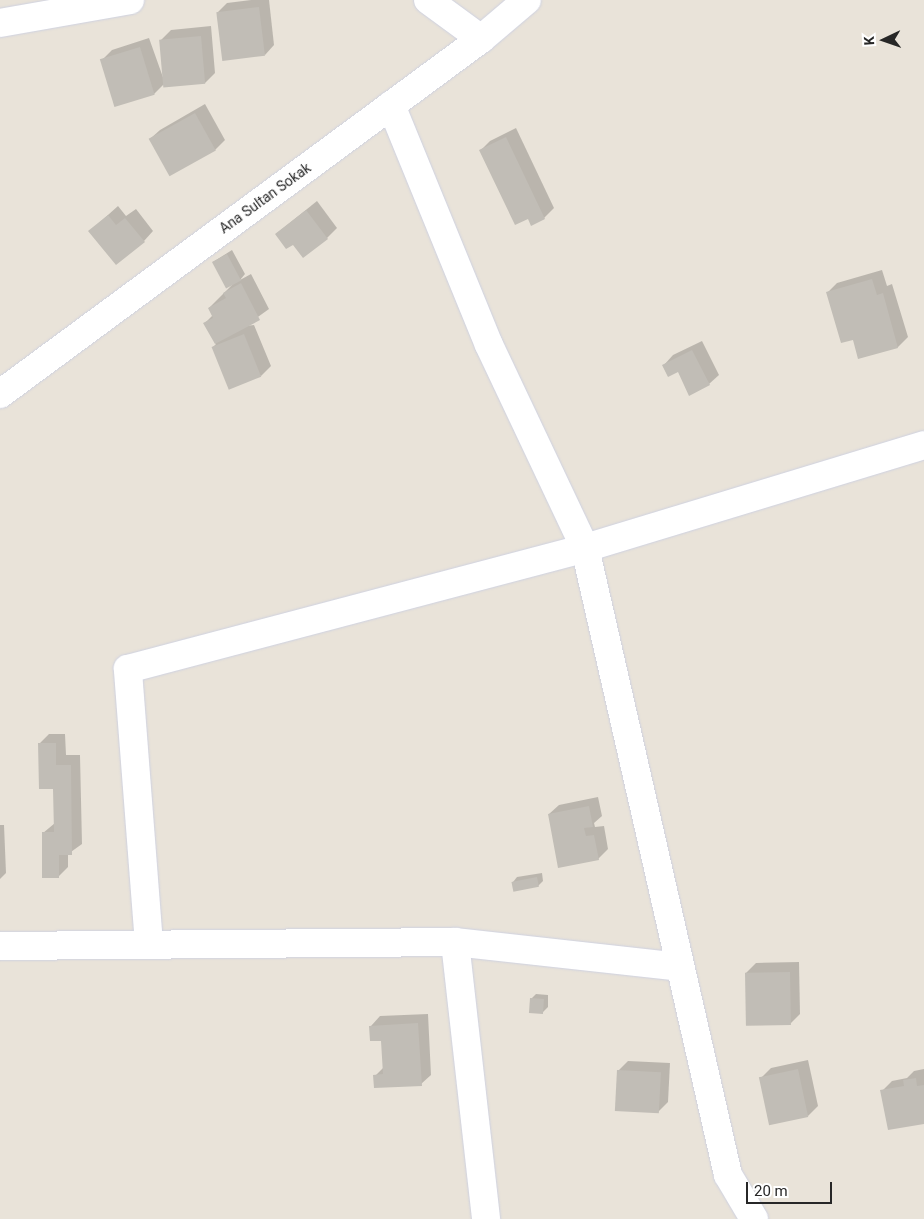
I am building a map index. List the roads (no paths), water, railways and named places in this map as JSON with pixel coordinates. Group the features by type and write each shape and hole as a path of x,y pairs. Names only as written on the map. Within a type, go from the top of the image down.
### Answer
{"street":[{"path":"0,22 130,0"},
{"path":"428,0 480,38"},
{"name":"Ana Sultan Sokak","path":"0,394 480,38 528,0"},
{"path":"390,105 489,344 585,548 728,1175 754,1219"},
{"path":"149,944 128,669 585,548 924,445"},
{"path":"0,946 456,942 680,967"},
{"path":"456,942 486,1219"}]}
